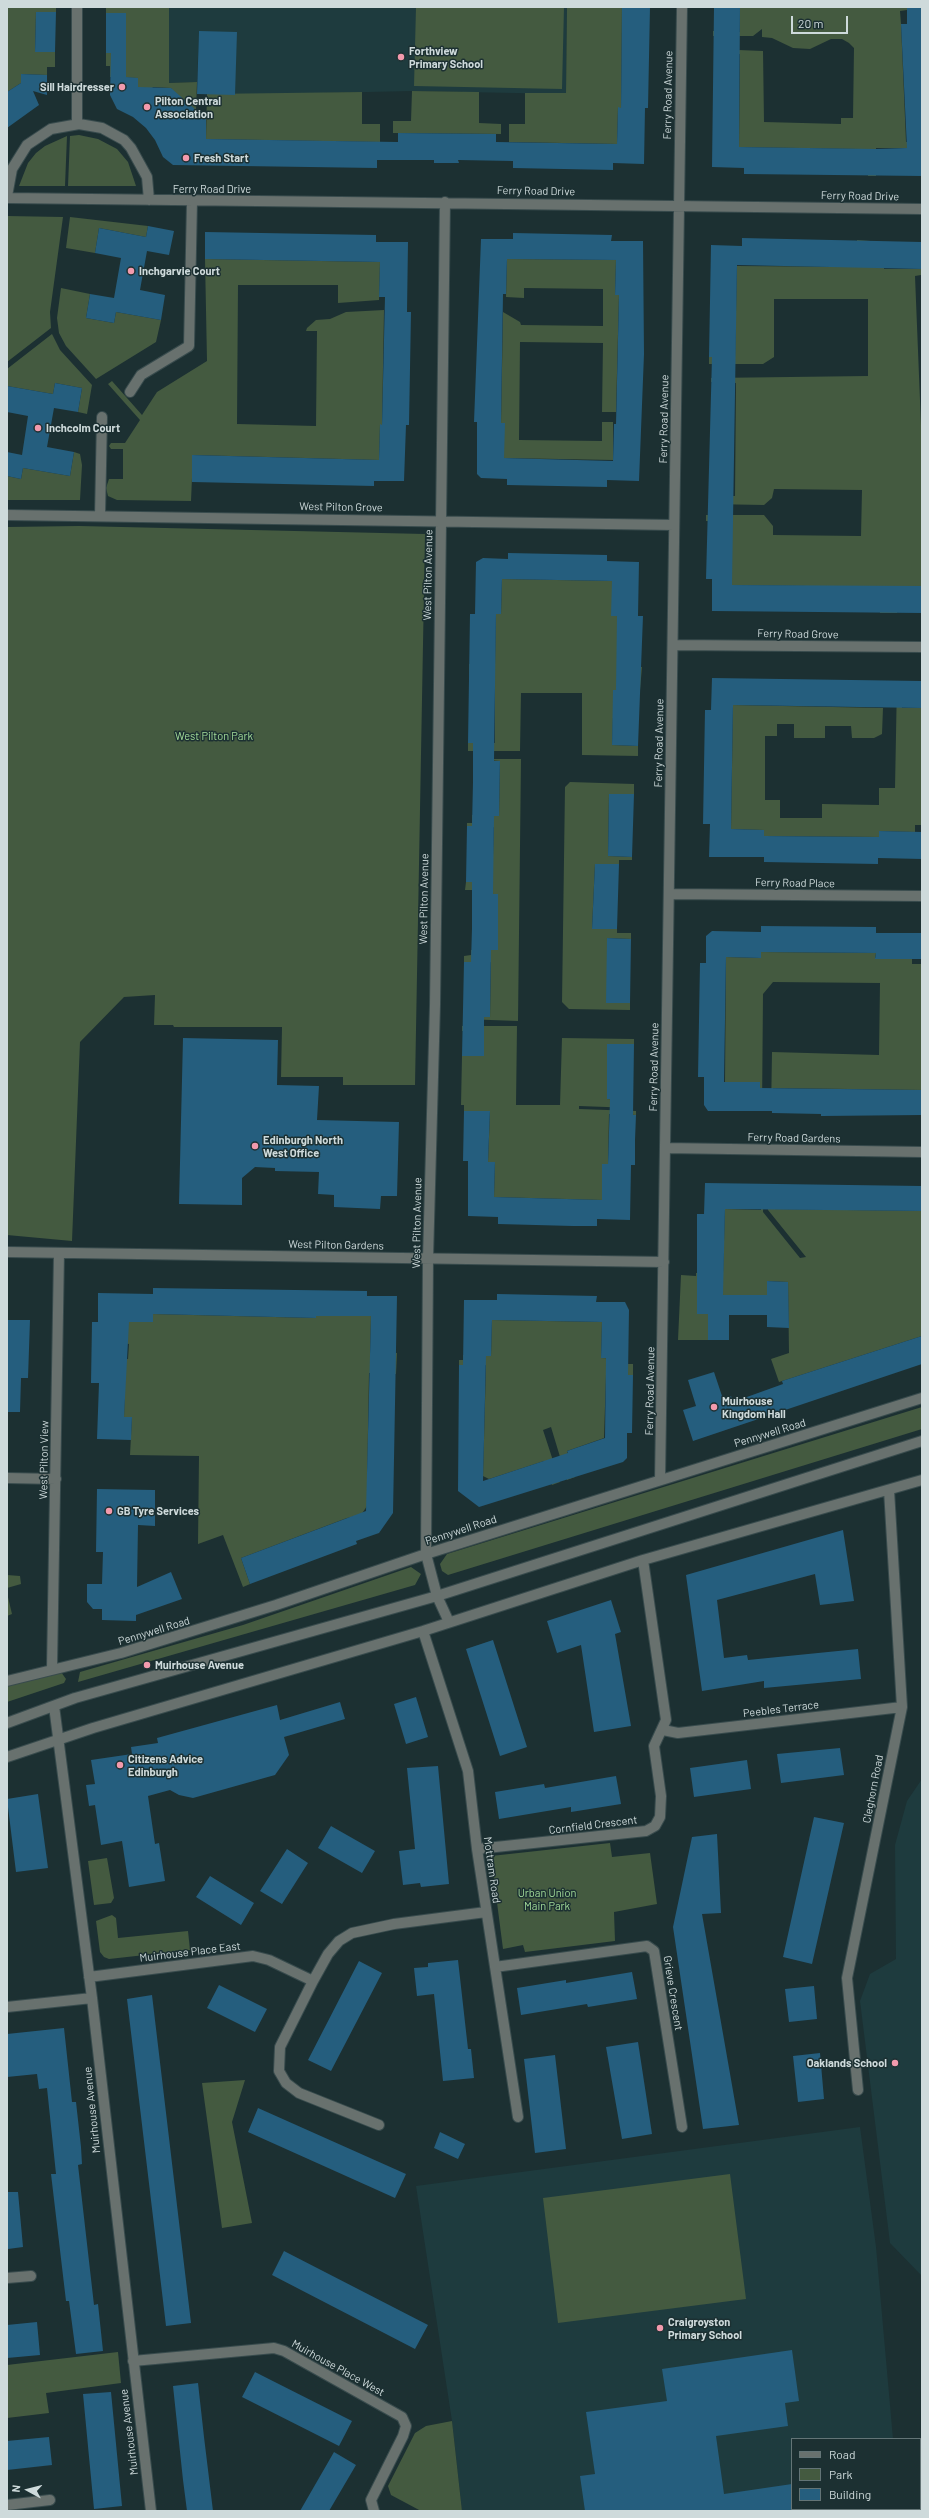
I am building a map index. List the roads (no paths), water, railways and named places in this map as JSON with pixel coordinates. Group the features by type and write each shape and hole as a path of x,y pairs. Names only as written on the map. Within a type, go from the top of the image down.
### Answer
{"street":[{"path":"77,7 77,124"},
{"name":"Ferry Road Avenue","path":"660,1480 682,7"},
{"name":"Ferry Road Drive","path":"149,200 147,177 131,148 124,140 102,128 77,124 51,129 27,145 12,169 7,197 192,201 445,202 922,209"},
{"path":"130,392 141,375 189,346 192,201"},
{"name":"West Pilton Avenue","path":"437,1596 426,1554 428,1258 435,1005 445,202"},
{"path":"100,516 102,417"},
{"name":"West Pilton Grove","path":"7,515 674,525"},
{"name":"Ferry Road Grove","path":"673,645 922,648"},
{"name":"Ferry Road Place","path":"668,894 922,896"},
{"name":"Ferry Road Gardens","path":"665,1148 922,1152"},
{"name":"West Pilton Gardens","path":"7,1252 664,1262"},
{"name":"West Pilton View","path":"52,1668 59,1253"},
{"name":"Pennywell Road","path":"7,1680 52,1668 121,1653 276,1605 426,1554 922,1398"},
{"path":"7,1723 54,1706 437,1596 922,1441"},
{"path":"7,1478 56,1479"},
{"path":"7,1757 106,1724 423,1631 644,1560 922,1480"},
{"name":"Cleghorn Road","path":"858,2090 847,1978 902,1707 889,1490"},
{"name":"Cornfield Crescent","path":"477,1849 635,1832 655,1826 660,1817 662,1807 654,1746 663,1730 666,1720 644,1560"},
{"path":"437,1596 449,1622"},
{"name":"Mottram Road","path":"423,1631 468,1771 486,1912 518,2116"},
{"name":"Muirhouse Avenue","path":"54,1706 92,1998 151,2511"},
{"name":"Peebles Terrace","path":"663,1730 678,1733 902,1707"},
{"path":"379,2124 299,2093 286,2083 279,2071 280,2047 313,1981 328,1954 339,1941 352,1933 394,1924 486,1912"},
{"name":"Grieve Crescent","path":"495,1967 647,1946 654,1950 682,2127"},
{"name":"Muirhouse Place East","path":"89,1977 253,1956 269,1960 313,1981"},
{"path":"7,2007 92,1998"},
{"path":"7,2278 31,2276"},
{"name":"Muirhouse Place West","path":"133,2361 274,2348 284,2351 402,2417 406,2426 403,2436 371,2500 374,2511"},
{"path":"11,2507 50,2500"}],"place":[{"name":"Forthview Primary School","path":"401,57"},
{"name":"Sill Hairdresser","path":"122,87"},
{"name":"Pilton Central Association","path":"147,107"},
{"name":"Fresh Start","path":"186,158"},
{"name":"Inchgarvie Court","path":"131,271"},
{"name":"Inchcolm Court","path":"38,428"},
{"name":"Edinburgh North West Office","path":"255,1146"},
{"name":"Muirhouse Kingdom Hall","path":"714,1407"},
{"name":"GB Tyre Services","path":"109,1511"},
{"name":"Muirhouse Avenue","path":"147,1665"},
{"name":"Citizens Advice Edinburgh","path":"120,1765"},
{"name":"Oaklands School","path":"895,2063"},
{"name":"Craigroyston Primary School","path":"660,2328"}],"park label":[{"name":"West Pilton Park","path":"214,736"},
{"name":"Urban Union Main Park","path":"547,1899"}]}
